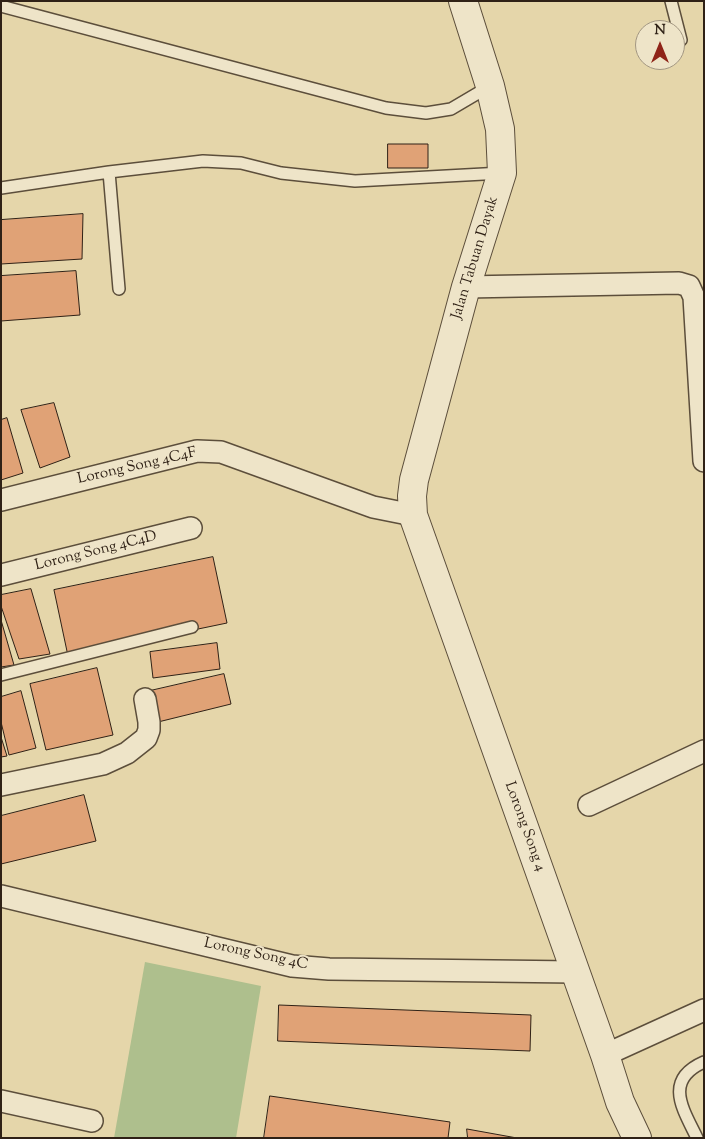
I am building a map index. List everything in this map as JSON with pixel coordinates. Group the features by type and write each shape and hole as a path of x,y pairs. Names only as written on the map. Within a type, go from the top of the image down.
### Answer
{"street":[{"name":"Jalan Tabuan Dayak","path":"413,515 412,496 414,480 466,287 502,173 500,129 490,86 463,1"},
{"path":"466,287 696,282 694,297 704,461"},
{"name":"Lorong Song 4C4F","path":"1,500 197,452 222,452 373,507 413,515"},
{"name":"Lorong Song 4","path":"413,515 620,1102 636,1138"},
{"name":"Lorong Song 4C4D","path":"1,575 191,528"},
{"path":"1,785 103,764 127,753 146,738 149,730 144,699"},
{"path":"589,805 704,751"},
{"name":"Lorong Song 4C","path":"1,896 292,966 329,969 575,972"},
{"path":"605,1055 704,1010"},
{"path":"1,1100 92,1121"}],"lane":[{"path":"671,1 676,20"},
{"path":"1,6 386,108 426,113 451,109 490,86"},
{"path":"1,188 109,172 203,161 241,163 281,174 355,181 502,173"},
{"path":"109,172 119,289"},
{"path":"1,675 192,627"},
{"path":"697,1138 682,1107 679,1091 684,1076 691,1069 704,1062"}],"green space":[{"path":"145,962 261,986 236,1138 114,1138"}],"building":[{"path":"388,144 428,144 428,168 388,168"},
{"path":"83,214 82,259 1,264 1,220"},
{"path":"76,271 80,315 1,321 1,276"},
{"path":"54,403 70,457 40,468 21,410"},
{"path":"7,418 23,473 1,480 1,420"},
{"path":"213,557 227,623 68,656 54,590"},
{"path":"31,589 50,654 19,659 1,606 1,595"},
{"path":"1,620 14,665 1,667"},
{"path":"217,643 220,669 153,678 150,652"},
{"path":"97,668 113,735 46,750 30,684"},
{"path":"224,674 231,704 158,722 150,691"},
{"path":"21,691 36,748 9,755 1,722 1,697"},
{"path":"1,737 7,756 1,757"},
{"path":"84,795 96,841 1,864 1,816"},
{"path":"279,1005 531,1015 530,1051 278,1041"},
{"path":"270,1096 450,1122 448,1138 264,1138"},
{"path":"467,1129 517,1138 468,1138"}]}
